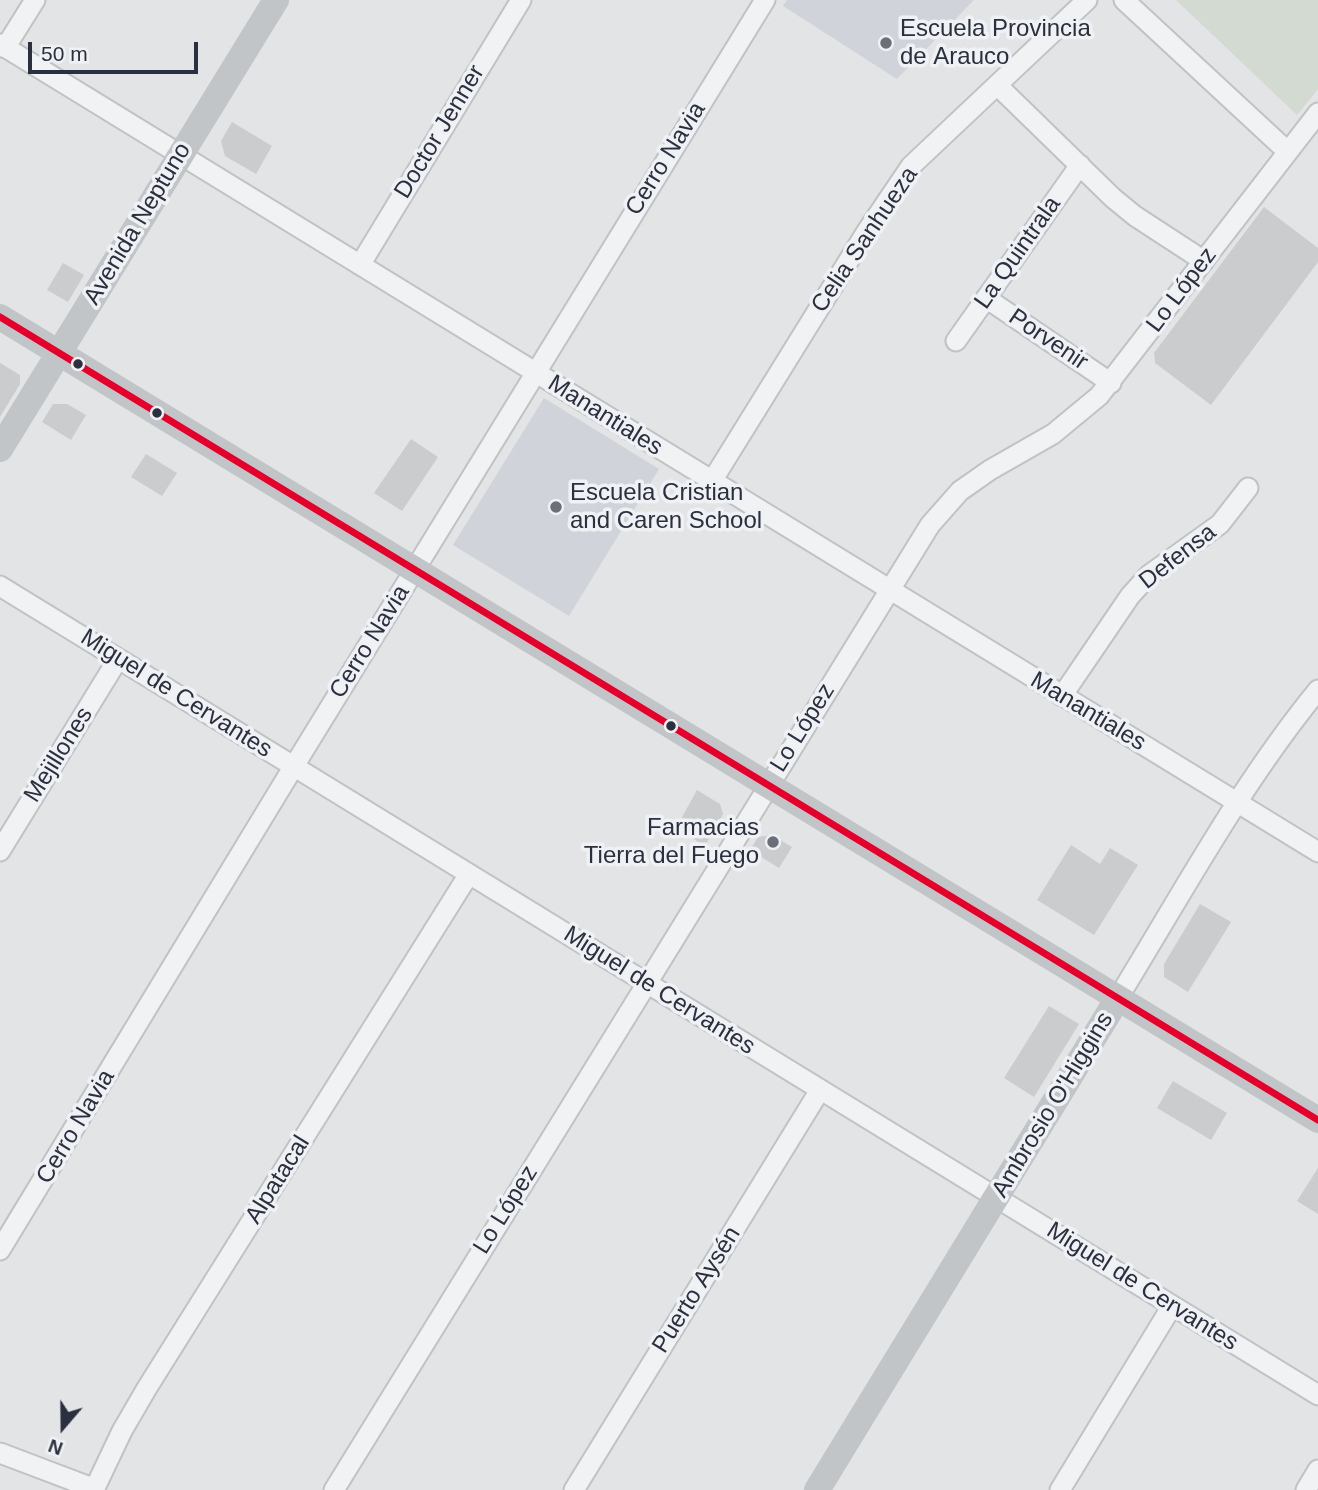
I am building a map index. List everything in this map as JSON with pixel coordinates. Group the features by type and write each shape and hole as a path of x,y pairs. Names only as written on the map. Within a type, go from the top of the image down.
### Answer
{"main road":[{"name":"Avenida Neptuno","path":"0,449 276,0"},
{"path":"0,317 1318,1120"},
{"name":"Ambrosio O'Higgins","path":"817,1490 1118,998"}],"street":[{"path":"3,46 35,0"},
{"name":"Doctor Jenner","path":"360,265 521,0"},
{"name":"Cerro Navia","path":"0,1250 765,0"},
{"name":"Celia Sanhueza","path":"712,481 867,231 911,166 1087,0"},
{"path":"1124,0 1289,152"},
{"name":"Manantiales","path":"3,46 1318,852"},
{"path":"997,85 1135,216 1204,261"},
{"name":"Lo López","path":"334,1490 930,525 960,491 1069,422 1111,383 1318,113"},
{"name":"La Quintrala","path":"956,341 1080,165"},
{"name":"Porvenir","path":"986,298 1111,383"},
{"name":"Defensa","path":"1062,696 1130,596 1149,575 1220,524 1248,488"},
{"name":"Miguel de Cervantes","path":"0,586 1318,1395"},
{"name":"Mejillones","path":"0,851 118,659"},
{"name":"Ambrosio O'Higgins","path":"1118,998 1238,803 1280,739 1318,690"},
{"name":"Alpatacal","path":"94,1489 147,1388 469,874"},
{"name":"Puerto Aysén","path":"574,1490 820,1090"},
{"path":"1060,1490 1172,1306"},
{"path":"1,1455 94,1489"},
{"path":"1306,1490 1318,1470"}],"shaded area":[{"name":"Escuela Provincia de Arauco","path":"787,0 974,0 897,79 783,6"},
{"path":"1176,0 1318,0 1318,89 1297,115"},
{"name":"Escuela Cristian and Caren School","path":"544,398 659,469 569,616 453,545"}],"building":[{"path":"232,122 272,146 256,174 225,156 221,141"},
{"path":"1264,207 1318,248 1318,262 1211,405 1155,363 1154,353"},
{"path":"63,263 84,275 68,302 47,290"},
{"path":"0,363 20,375 20,384 0,417"},
{"path":"53,404 67,404 86,415 71,440 42,422"},
{"path":"411,439 438,457 402,511 374,493"},
{"path":"146,454 177,473 162,496 131,477"},
{"path":"697,790 720,804 723,814 705,846 676,828"},
{"path":"772,835 792,847 779,868 750,850 758,837"},
{"path":"1071,845 1100,864 1110,848 1138,865 1094,935 1037,900"},
{"path":"1200,904 1231,922 1188,992 1164,977 1164,964"},
{"path":"1049,1006 1079,1024 1034,1097 1004,1078"},
{"path":"1173,1081 1227,1113 1211,1140 1157,1108"},
{"path":"1318,1168 1318,1214 1297,1201"}],"transit line":[{"path":"0,317 1318,1120"}],"place":[{"name":"Escuela Provincia de Arauco","path":"886,43"},
{"name":"Escuela Cristian and Caren School","path":"556,507"},
{"name":"Farmacias Tierra del Fuego","path":"773,842"}]}
